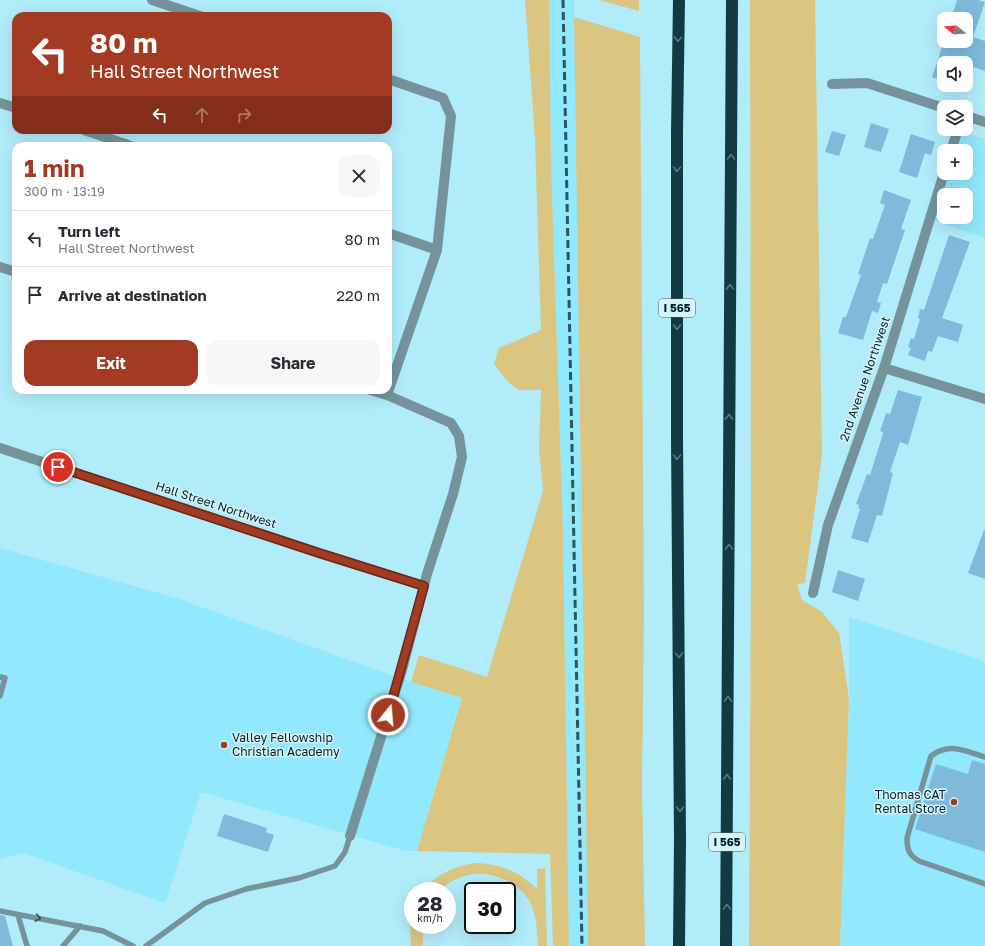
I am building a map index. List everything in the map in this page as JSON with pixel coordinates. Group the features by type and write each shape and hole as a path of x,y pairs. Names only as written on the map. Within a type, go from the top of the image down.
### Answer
{"highway":[{"name":"I 565","path":"679,0 677,132 678,616 680,770 679,946"},
{"name":"I 565","path":"726,946 732,0"}],"street":[{"path":"155,0 189,12"},
{"path":"392,80 443,98 451,116 437,250 392,381"},
{"path":"832,84 867,83 937,106"},
{"path":"0,104 12,107"},
{"path":"973,118 985,122"},
{"path":"96,134 119,142"},
{"name":"2nd Avenue Northwest","path":"813,593 828,525 884,368 942,180"},
{"path":"392,234 437,250"},
{"path":"0,267 12,271"},
{"path":"884,368 985,399"},
{"path":"350,836 402,670 424,586 455,487 462,457 460,436 451,423 381,394"},
{"name":"Hall Street Northwest","path":"0,448 312,551 424,586"}],"lane":[{"path":"0,677 5,678 0,696"},
{"path":"985,757 951,747 940,750 931,756 907,838 907,848 910,856 919,862 985,884"},
{"path":"146,946 205,903 246,889 299,878 335,866 345,852 350,836"},
{"path":"0,911 103,931 133,946"},
{"path":"18,915 27,946"},
{"path":"63,946 80,926"}],"shaded area":[{"path":"525,0 549,0 551,162 563,531 569,946 553,946 550,854 417,851 462,698 411,682 419,655 487,677 543,491 539,448 541,390 518,390 506,380 494,364 499,348 541,330 535,138"},
{"path":"549,0 574,0 588,946 569,946 563,531 551,162"},
{"path":"599,0 639,0 639,11"},
{"path":"750,0 815,0 822,455 805,583 797,584 802,600 822,612 839,633 849,699 840,946 749,946 751,561"},
{"path":"574,17 640,37 644,616 642,787 645,946 588,946"},
{"path":"973,135 985,139 985,238 943,224 973,224 973,188 944,188 947,180 973,180 973,144 958,144 961,136"},
{"path":"937,211 937,222 934,221"},
{"name":"Valley Fellowship Christian Academy","path":"0,548 176,598 411,682 462,698 417,851 406,851 201,792 165,903 23,853 0,859"},
{"path":"849,617 985,661 985,946 840,946 849,699"},
{"path":"475,863 501,867 523,877 537,889 537,869 545,868 547,946 538,946 537,928 533,909 529,900 516,886 516,882 509,882 488,874 478,874 468,875 451,882 432,882 440,875 460,866"},
{"path":"410,934 423,934 423,946 411,946"}],"building":[{"path":"957,0 978,0 985,2 973,37 973,12 953,12"},
{"path":"973,37 985,41 985,71 973,67 973,56 939,56 942,48 973,48"},
{"path":"937,62 937,79 932,77"},
{"path":"871,123 889,129 881,152 864,147"},
{"path":"832,131 846,135 839,156 825,152"},
{"path":"911,134 935,142 931,155 925,153 917,178 899,172"},
{"path":"884,190 911,200 901,229 905,230 887,284 883,283 877,302 881,303 878,313 872,311 863,340 838,333 843,317 846,317 861,275 858,274 870,238 873,239 885,205 880,203"},
{"path":"949,235 970,242 942,318 963,325 958,342 938,336 932,352 928,351 925,361 908,355 911,348 908,347 911,338 914,339 920,319 918,318 920,309 924,310"},
{"path":"898,390 922,397 908,445 900,442 890,472 893,473 882,516 877,515 868,543 851,538 860,509 858,508 859,505 856,504 867,474 870,475 882,437 883,432 880,431 886,413 890,414"},
{"path":"985,530 985,579 968,573"},
{"path":"838,570 865,579 858,601 832,592"},
{"name":"Thomas CAT Rental Store","path":"972,760 985,764 985,852 915,829 936,764 968,774"},
{"path":"224,814 267,828 266,832 274,835 268,852 217,836"},
{"path":"0,915 5,916 13,946 0,946"}],"railway":[{"path":"563,0 582,946"}],"place":[{"name":"Valley Fellowship Christian Academy","path":"224,745"},
{"name":"Thomas CAT Rental Store","path":"954,802"}],"route":[{"path":"58,467 424,586 402,670 388,715"}]}
